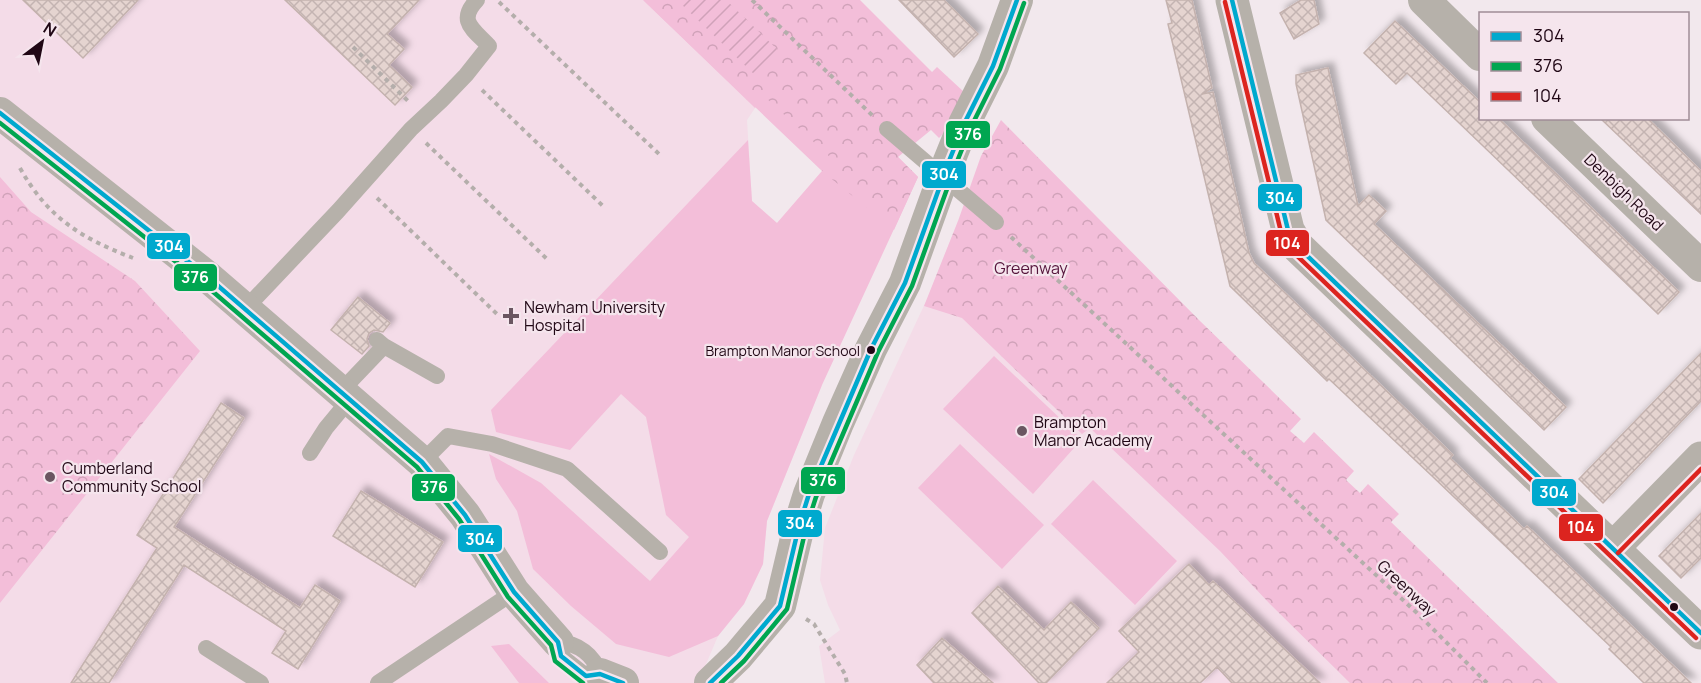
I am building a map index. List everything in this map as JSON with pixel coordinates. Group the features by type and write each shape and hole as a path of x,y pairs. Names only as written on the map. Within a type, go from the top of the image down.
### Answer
{"street":[{"path":"710,683 738,656 780,606 809,494 871,349 904,283 964,124 993,66 1017,0"},
{"path":"1233,0 1288,230 1298,247 1701,633"},
{"path":"1424,0 1479,54"},
{"path":"0,113 245,309 422,462 465,515 514,592 558,642"},
{"name":"Denbigh Road","path":"1549,120 1701,266"},
{"path":"1613,548 1701,458"}],"lane":[{"path":"245,309 338,211 411,129 466,75 489,46 468,24 466,15 477,0"},
{"path":"887,129 996,222"},
{"path":"310,453 380,343 437,376"},
{"path":"422,462 448,436 492,444 567,469 660,552"},
{"path":"378,683 514,592"},
{"path":"558,642 572,642 596,661 612,678"},
{"path":"206,648 261,683"}],"path":[{"path":"752,0 887,129"},
{"path":"499,2 659,154"},
{"path":"353,47 408,101"},
{"path":"479,87 604,207"},
{"path":"424,141 549,261"},
{"path":"374,195 499,316"},
{"name":"Greenway","path":"996,222 1417,613 1487,683"},
{"path":"806,619 814,624 845,674 847,683"}],"shaded area":[{"name":"Newham University Hospital","path":"0,0 643,0 755,108 747,120 752,202 777,223 822,171 822,385 767,521 763,564 744,604 718,636 698,683 0,683"},
{"name":"Brampton Manor Academy","path":"958,221 1443,683 825,683 819,646 840,630 828,605 820,580 825,528 854,455 928,297"}],"green space":[{"path":"643,0 898,157 918,177 822,385 767,521 763,564 744,604 718,636 669,657 616,644 571,606 533,569 517,511 496,479 489,454 541,483 650,581 689,537 666,515 646,417 621,394 570,450 496,432 491,410 748,140 752,201 777,223 822,171"},
{"path":"643,0 860,0 932,72 937,67 964,92 944,133 939,138 931,130 898,157 918,177 894,230 822,171 832,159 765,97 755,108"},
{"path":"677,0 726,0 781,53 758,78"},
{"name":"Greenway","path":"1001,120 1200,321 1301,419 1290,431 1304,443 1314,432 1354,471 1346,480 1360,493 1368,484 1399,514 1391,522 1558,683 1350,683 1220,551 1090,428 1082,434 962,318 924,306 981,156"},
{"name":"Cumberland Community School","path":"0,177 31,212 135,281 200,351 0,603"},
{"path":"994,356 1082,439 1033,494 943,409"},
{"path":"960,444 1044,525 1002,569 918,488"},
{"path":"1093,480 1177,561 1135,605 1051,524"},
{"path":"509,644 549,683 519,683 491,646"}],"building":[{"path":"23,0 138,0 83,58"},
{"path":"285,0 419,0 387,34 404,49 389,65 412,87 395,105"},
{"path":"899,0 944,0 978,34 954,57"},
{"path":"1166,0 1192,0 1212,88 1202,94 1213,92 1249,253 1254,263 1453,455 1450,458 1524,529 1527,526 1691,683 1644,683 1609,649 1611,647 1329,379 1327,381 1230,286 1168,24 1172,23"},
{"path":"1301,0 1314,0 1319,24 1294,39 1280,13"},
{"path":"1395,21 1479,101 1479,120 1500,120 1679,292 1658,314 1407,73 1396,84 1364,53"},
{"path":"1328,68 1358,206 1369,195 1386,211 1374,224 1566,407 1544,430 1326,220 1296,84 1296,75"},
{"path":"1602,120 1649,120 1701,171 1701,214"},
{"path":"358,297 390,323 383,332 374,330 369,333 367,339 369,346 362,354 331,330"},
{"path":"1701,353 1701,401 1603,503 1579,479"},
{"path":"221,403 244,418 174,527 300,608 315,585 340,601 298,669 272,653 286,631 184,565 109,683 71,683 157,548 137,535"},
{"path":"361,491 443,542 415,587 333,536"},
{"path":"1701,513 1701,558 1681,578 1659,556"},
{"path":"1189,564 1209,585 1213,581 1320,683 1232,683 1217,667 1200,683 1107,683 1139,652 1119,631"},
{"path":"998,586 1044,630 1071,602 1099,628 1046,683 1039,683 972,613"},
{"path":"942,638 993,683 934,683 917,665"}],"transit line":[{"name":"304","path":"710,683 738,656 780,606 809,494 871,349 905,283 949,161 964,124 993,66 1017,0"},
{"name":"304","path":"1232,0 1288,230 1298,247 1701,633"},
{"name":"104","path":"1225,2 1281,232 1292,251 1696,638"},
{"name":"376","path":"721,683 744,661 787,609 806,528 816,497 878,352 912,286 956,164 971,127 1000,69 1024,3"},
{"name":"304","path":"0,113 209,278 422,462 465,515 514,592 558,642 561,656 586,676 600,674 623,683"},
{"name":"376","path":"0,123 204,284 417,467 459,519 508,597 551,645 555,661 583,683"},
{"name":"104","path":"1618,553 1701,469"}],"place":[{"name":"Newham University Hospital","path":"511,316"},
{"name":"Brampton Manor School","path":"871,350"},
{"name":"Brampton Manor Academy","path":"1022,431"},
{"name":"Cumberland Community School","path":"50,477"}]}
